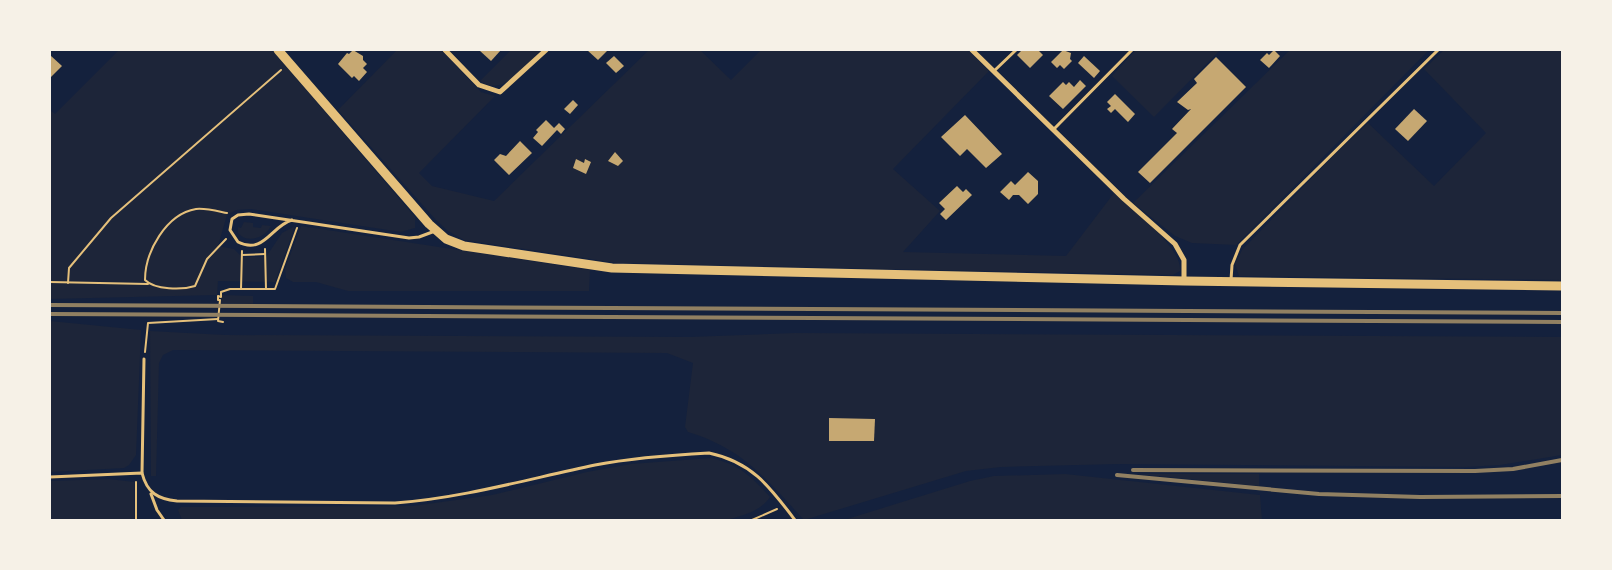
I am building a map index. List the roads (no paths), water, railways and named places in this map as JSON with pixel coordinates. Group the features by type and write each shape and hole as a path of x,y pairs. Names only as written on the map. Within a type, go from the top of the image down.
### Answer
{"street":[{"path":"278,50 435,231 446,239 464,246 612,268 1230,282 1562,286"},
{"path":"445,50 479,85 493,91 504,90 546,50"},
{"path":"972,50 1124,199 1175,244 1184,260 1184,281"}],"lane":[{"path":"994,71 1016,50"},
{"path":"1053,130 1132,50"},
{"path":"1230,282 1232,265 1240,245 1438,50"},
{"path":"292,220 282,225 269,238 258,244 242,244 231,233 232,219 238,215 248,214 300,221 409,238 419,238 435,231"},
{"path":"144,359 142,473 156,510 164,520"},
{"path":"151,493 159,498 177,501 395,503 425,500 509,485 595,465 709,453 725,456 748,468 783,504 795,520"},
{"path":"50,477 142,473"}],"railway":[{"path":"50,305 1562,313"},
{"path":"50,314 1562,322"},
{"path":"1133,470 1475,471 1513,469 1562,460"},
{"path":"1117,475 1319,494 1420,497 1562,496"}]}
